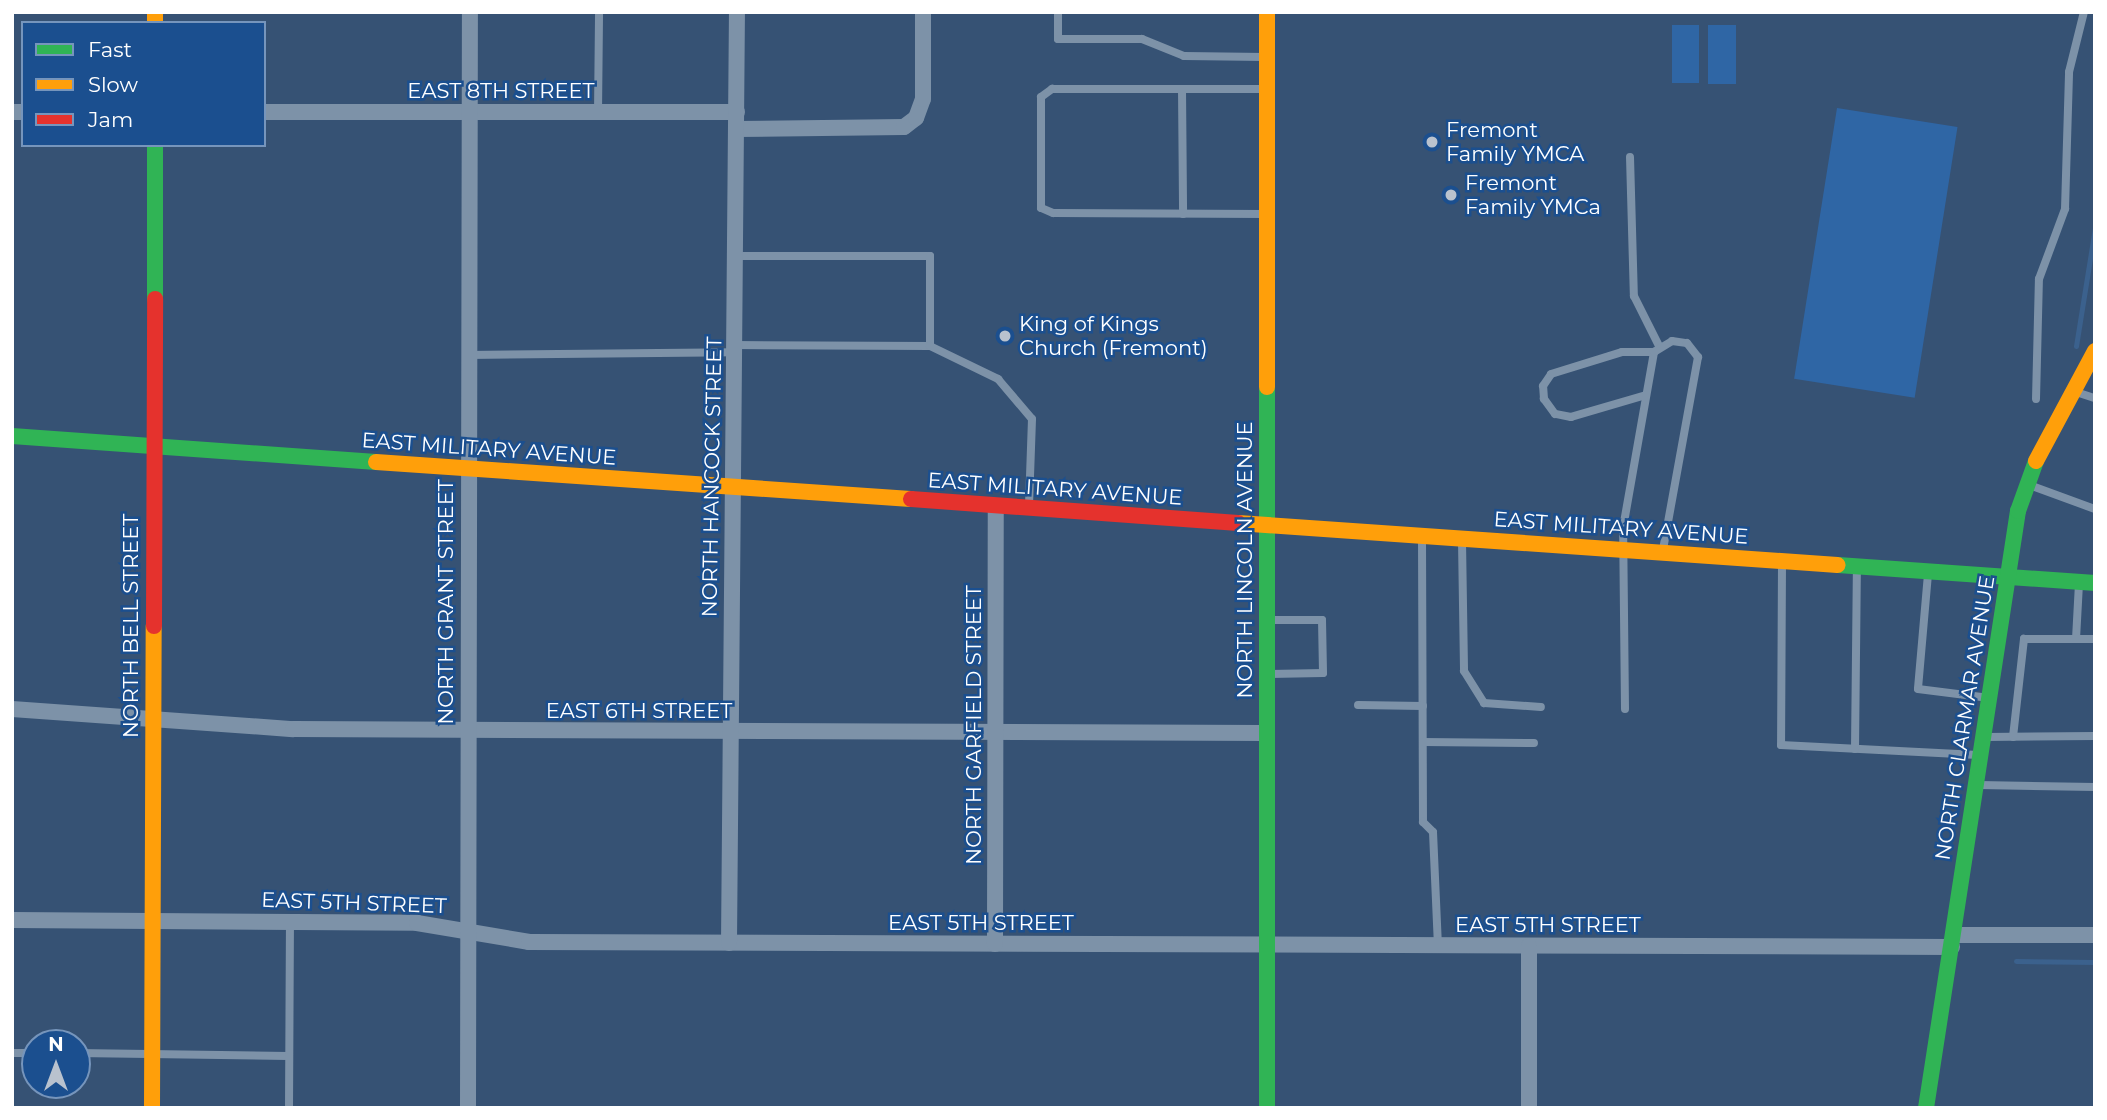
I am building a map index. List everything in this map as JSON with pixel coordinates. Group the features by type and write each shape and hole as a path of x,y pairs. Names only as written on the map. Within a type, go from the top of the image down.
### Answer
{"main road":[{"name":"NORTH LINCOLN AVENUE","path":"1267,1108 1265,524 1268,12"},
{"name":"NORTH BELL STREET","path":"152,1108 151,719 155,147"},
{"name":"NORTH CLARMAR AVENUE","path":"1926,1108 2007,576 2026,484 2095,351"},
{"name":"EAST MILITARY AVENUE","path":"12,436 2087,582"}],"street":[{"name":"NORTH GRANT STREET","path":"468,1108 470,12"},
{"name":"NORTH HANCOCK STREET","path":"729,943 737,12"},
{"path":"737,129 883,130 911,123 923,99 923,12"},
{"name":"EAST 8TH STREET","path":"266,112 737,112"},
{"name":"NORTH GARFIELD STREET","path":"995,944 993,732 996,506"},
{"name":"EAST 6TH STREET","path":"12,709 271,728 1266,733"},
{"name":"EAST 5TH STREET","path":"12,920 417,923 529,942 1529,946 1953,941 2095,935"},
{"path":"1529,946 1529,1108"}],"lane":[{"path":"598,113 599,12"},
{"path":"1058,12 1058,39 1142,39 1184,56 1268,57"},
{"path":"2036,399 2039,279 2065,209 2069,72 2084,12"},
{"path":"1268,89 1052,89 1041,97 1041,208 1053,213 1268,214"},
{"path":"1182,89 1183,214"},
{"path":"1625,709 1623,528 1646,395 1657,350 1634,296 1630,157"},
{"path":"735,256 930,256 930,346"},
{"path":"1646,395 1571,416 1555,414 1544,399 1543,386 1551,374 1622,352 1657,350 1672,341 1687,343 1698,357 1663,552"},
{"path":"468,355 930,346 998,379 1024,405 1032,419 1029,508"},
{"path":"2076,392 2095,398"},
{"path":"2026,484 2095,509"},
{"path":"1422,535 1423,822 1433,832 1438,945"},
{"path":"1462,538 1464,671 1484,703 1541,707"},
{"path":"1782,561 1781,745 1980,755"},
{"path":"1855,749 1857,566"},
{"path":"1929,571 1918,689 1989,698"},
{"path":"2076,639 2087,582"},
{"path":"1266,620 1322,620 1323,673 1266,674"},
{"path":"2013,737 2024,639 2095,639"},
{"path":"1359,705 1423,706"},
{"path":"1983,737 2095,736"},
{"path":"1423,742 1534,743"},
{"path":"1976,785 2095,787"},
{"path":"289,1108 290,921"},
{"path":"91,1053 288,1056"}],"shaded area":[{"path":"1672,25 1699,25 1699,83 1672,83"},
{"path":"1708,25 1736,25 1736,84 1708,84"},
{"path":"1837,108 1957,127 1915,398 1794,379"}],"waterway":[{"path":"2076,346 2095,227"},
{"path":"2016,961 2095,962"}],"traffic: fast":[{"path":"155,147 155,299"},
{"path":"1267,387 1267,1108"},
{"path":"12,436 376,462"},
{"path":"1926,1108 2018,511 2036,461"},
{"path":"1838,565 2095,583"}],"traffic: slow":[{"path":"155,12 155,21"},
{"path":"1267,12 1267,387"},
{"path":"2036,461 2095,351"},
{"path":"376,462 911,499"},
{"path":"1238,523 1838,565"},
{"path":"152,1108 154,626"}],"traffic: jam":[{"path":"154,626 155,299"},
{"path":"911,499 1238,523"}],"place":[{"name":"Fremont Family YMCA","path":"1432,142"},
{"name":"Fremont Family YMCa","path":"1451,195"},
{"name":"King of Kings Church (Fremont)","path":"1005,336"}]}
